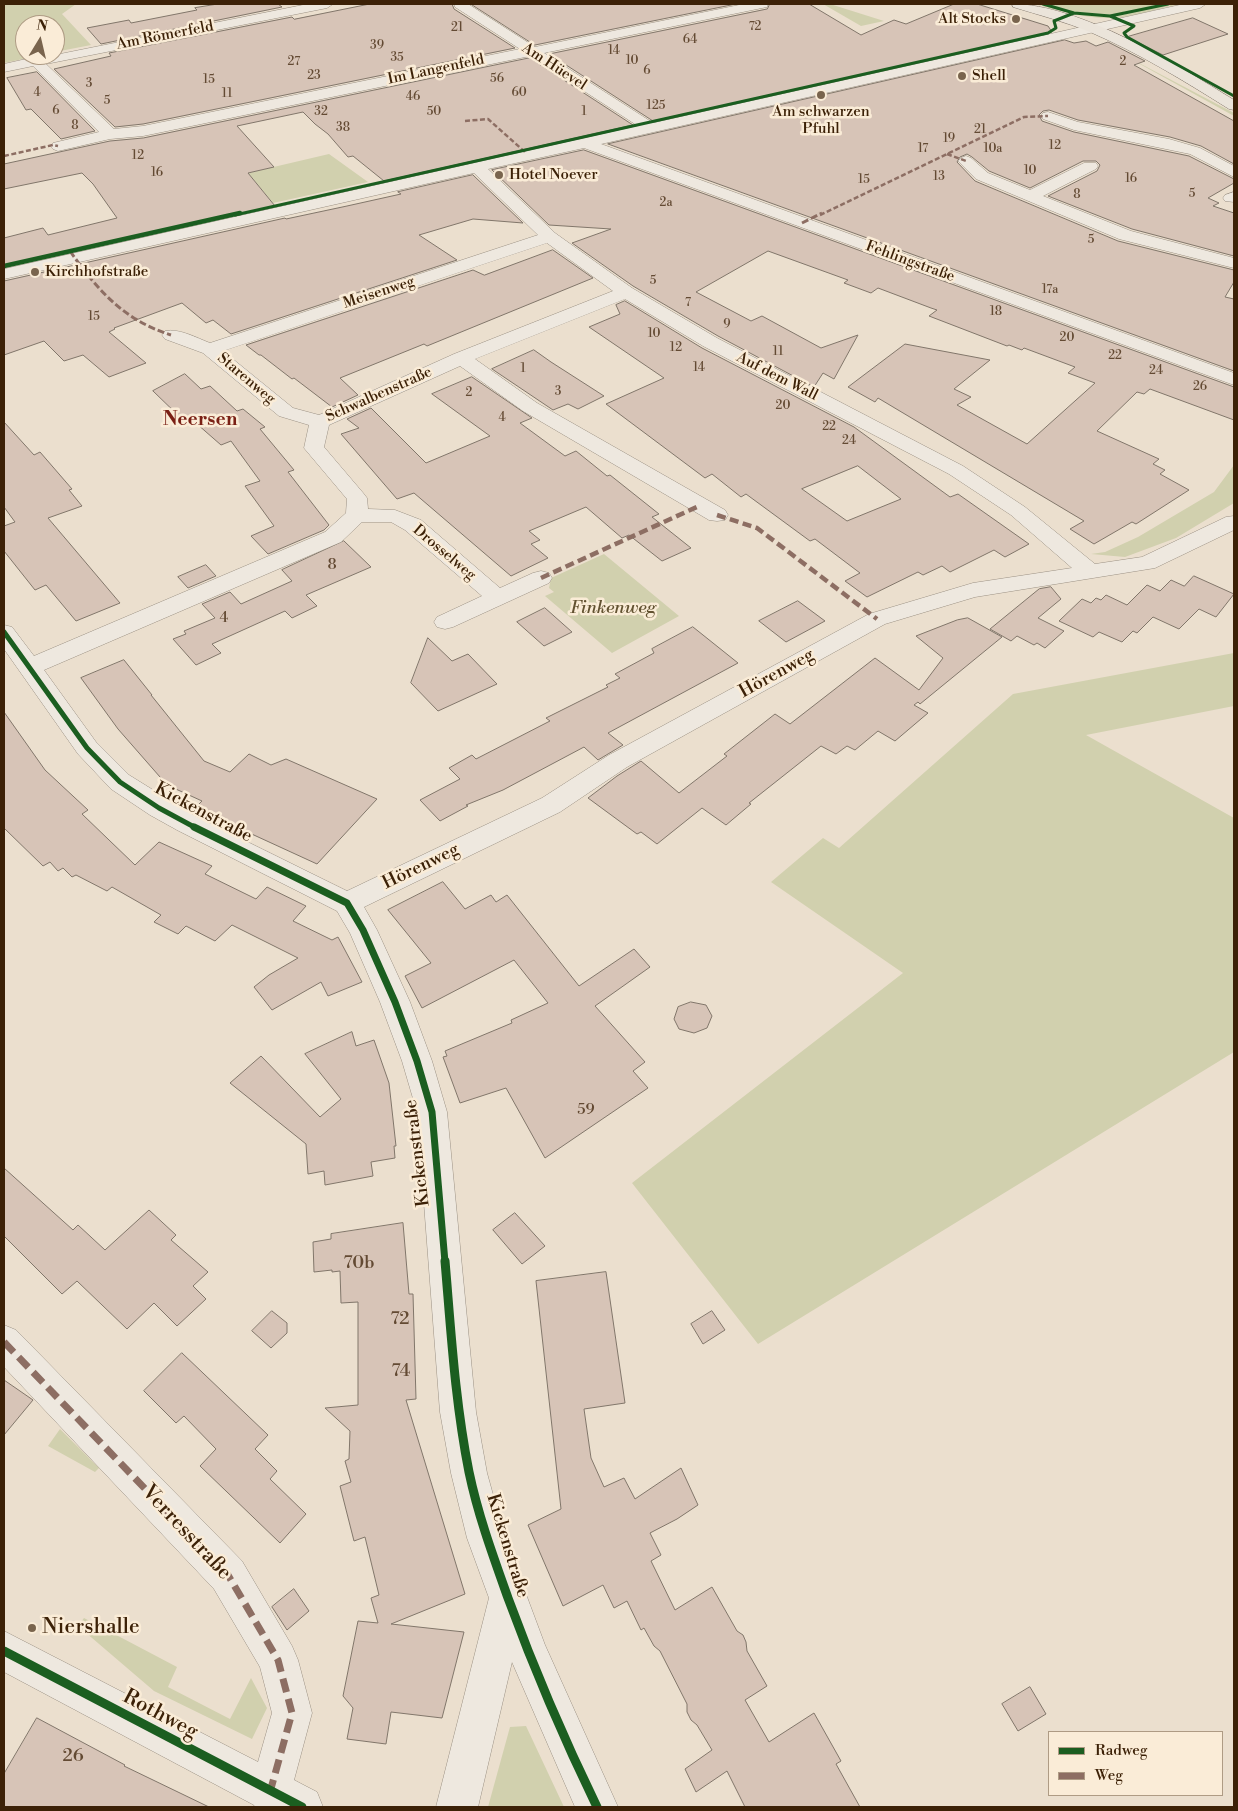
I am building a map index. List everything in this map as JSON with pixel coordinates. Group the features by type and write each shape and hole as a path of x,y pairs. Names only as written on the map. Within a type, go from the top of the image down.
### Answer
{"main road":[{"path":"1018,4 1092,28 1185,76 1234,106"}],"street":[{"name":"Am Römerfeld","path":"65,55 326,4"},
{"name":"Am Hüevel","path":"460,4 650,128"},
{"name":"Im Langenfeld","path":"58,146 110,134 143,131 529,50 762,4"},
{"path":"4,274 650,128 850,90 1092,28 1196,4"},
{"name":"Am Römerfeld","path":"4,68 17,65"},
{"path":"39,65 110,134"},
{"path":"1048,116 1074,126 1169,144 1195,151 1234,172"},
{"name":"Fehlingstraße","path":"585,143 1234,379"},
{"path":"966,161 982,176 1125,235 1234,263"},
{"path":"1030,196 1090,166"},
{"name":"Auf dem Wall","path":"477,167 549,236 626,292 710,342 956,470 1018,511 1089,571"},
{"name":"Meisenweg","path":"210,349 549,236"},
{"name":"Schwalbenstraße","path":"357,515 357,498 314,448 320,422 461,358 626,292"},
{"name":"Starenweg","path":"172,335 210,349 286,412 320,422"},
{"path":"461,358 530,407 717,515"},
{"path":"30,667 333,537 357,515"},
{"name":"Drosselweg","path":"357,515 395,516 413,525 497,598"},
{"name":"Hörenweg","path":"347,903 551,806 618,761 877,619 973,590 1147,563 1234,522"},
{"name":"Drosselweg","path":"445,622 541,578"},
{"name":"Kickenstraße","path":"4,632 87,748 120,782 140,797 186,823 347,903 385,978 417,1061 429,1099 434,1127 460,1420 469,1473 484,1530 507,1601 553,1712 597,1807"},
{"name":"Verresstraße","path":"4,1342 228,1574 278,1660 292,1713 286,1799"},
{"name":"Kickenstraße","path":"457,1807 507,1601"},
{"name":"Rothweg","path":"4,1651 286,1799"}],"green space":[{"path":"4,4 76,4 63,15 15,15 15,61 4,63"},
{"path":"823,4 830,4 884,21 861,26"},
{"path":"1035,4 1180,4 1130,16 1101,18 1079,15"},
{"path":"65,17 91,45 65,50"},
{"path":"1120,53 1234,113 1234,116"},
{"path":"329,154 368,182 273,203 248,173"},
{"path":"1234,465 1234,503 1176,538 1125,557 1091,554 1105,552 1138,537 1214,492"},
{"name":"Finkenweg","path":"604,554 679,616 612,653 545,596 554,592 549,588 551,578"},
{"path":"1234,653 1234,706 1086,735 1234,818 1234,1052 758,1344 632,1183 903,973 771,882 823,838 839,848 1013,694"},
{"path":"60,1429 99,1468 95,1472 48,1446"},
{"path":"84,1618 177,1667 168,1687 230,1719 251,1678 267,1708 252,1739 154,1691 78,1626"},
{"path":"526,1726 564,1807 488,1807 510,1727"}],"building":[{"path":"218,4 278,4 282,7 101,44 87,28 129,20 131,23"},
{"path":"370,4 452,4 454,9 515,48 143,124 115,127 54,69 111,56 109,53 292,17 294,19"},
{"path":"471,4 736,4 535,45"},
{"path":"770,4 809,4 861,35 894,20 906,24 954,4 977,4 1048,26 1052,32 653,121 549,54 767,9"},
{"path":"1193,18 1228,34 1163,55 1127,37"},
{"path":"1065,40 1074,43 1086,41 1096,46 1108,42 1145,61 1134,65 1234,121 1234,164 1201,146 1170,137 1078,120 1049,110 1043,111 1039,115 1042,121 1074,132 1189,156 1234,179 1234,183 1208,198 1219,203 1213,206 1234,213 1234,256 1132,229 1048,196 1097,171 1100,165 1096,161 1083,161 1030,188 989,171 967,154 960,157 957,162 975,181 1118,241 1234,270 1234,282 1225,297 1234,299 1234,371 608,144"},
{"path":"530,58 633,125 384,181 353,156 348,157 328,134 303,112 237,126 274,167 248,173 275,206 4,267 4,238 43,228 48,235 117,218 93,184 82,173 4,189 4,164 110,141 143,138"},
{"path":"37,72 95,131 61,139 31,109 26,110 7,78"},
{"path":"584,150 1234,387 1234,420 1150,389 1144,394 1137,392 1097,431 1159,459 1153,464 1165,470 1160,474 1189,490 1136,524 1132,522 1094,544 1070,529 1084,521 878,398 875,402 848,387 905,344 990,360 954,389 971,397 957,405 1027,444 1095,383 1068,373 1075,367 1024,348 1022,350 1007,346 929,316 937,310 878,288 871,293 844,283 848,280 768,251 696,292 751,321 762,316 821,348 858,335 834,379 823,373 814,387 718,336 633,286 572,243 611,229 549,225 492,170"},
{"path":"473,175 523,223 473,219 419,235 457,260 231,334 213,320 206,323 182,303 114,328 109,332 146,363 109,377 83,355 64,361 44,341 4,355 4,281 401,194 398,192"},
{"path":"553,250 593,278 427,346 424,344 340,378 358,395 332,407 246,345 473,270 484,275"},
{"path":"625,301 702,348 854,427 950,497 958,494 1029,544 1005,557 994,550 950,572 942,566 923,575 918,572 867,597 845,581 860,573 815,539 810,541 746,494 741,497 712,474 705,478 606,404 664,378 589,327 620,314 616,305","holes":["858,466 901,499 847,521 802,489"]},
{"path":"534,350 604,396 578,409 568,404 553,410 492,369"},
{"path":"185,374 201,389 210,386 237,411 243,409 265,427 260,429 294,470 288,472 329,525 324,530 268,554 251,536 274,526 245,486 260,481 231,441 221,445 189,417 183,420 153,391"},
{"path":"472,377 532,418 520,423 565,456 576,451 607,476 610,475 659,514 652,517 691,548 662,561 629,535 622,538 586,507 529,531 540,540 531,544 548,558 511,576 414,493 397,499 341,434 359,428 347,419 371,408 426,463 490,436 432,394"},
{"path":"4,422 34,455 40,452 72,489 69,490 82,506 48,518 120,603 76,621 46,585 35,590 4,551 4,526 15,522 4,507"},
{"path":"344,541 371,567 306,595 317,606 292,618 285,611 212,644 221,653 196,665 173,639 186,634 184,631 215,618 202,604 230,592 241,604 292,581 282,570"},
{"path":"206,565 216,576 188,588 178,577"},
{"path":"1194,576 1234,594 1216,617 1199,609 1179,629 1153,617 1137,633 1133,631 1122,642 1099,632 1093,637 1059,621 1082,599 1091,603 1096,598 1101,600 1106,595 1127,605 1147,585 1160,591 1171,580 1184,586"},
{"path":"1051,587 1061,599 1038,618 1064,631 1045,648 1037,643 1034,645 1017,636 1011,641 990,629 1039,589"},
{"path":"798,601 825,621 786,642 759,621"},
{"path":"545,608 572,632 544,646 517,622"},
{"path":"968,618 1002,637 920,704 918,702 914,705 928,713 895,741 878,731 855,750 847,746 836,754 821,746 749,803 751,804 726,825 702,808 657,844 641,832 637,834 588,798 641,761 679,793 727,756 724,754 775,714 790,724 875,658 919,690 943,658 916,636 957,620"},
{"path":"693,627 738,663 608,733 623,745 598,760 584,747 503,790 466,805 468,806 440,821 420,800 460,779 449,768 472,755 476,759 550,721 546,718 608,687 606,685 620,678 615,674 654,653 652,649"},
{"path":"428,638 452,661 468,654 497,684 438,711 411,683"},
{"path":"124,660 204,761 230,772 249,754 271,765 286,759 377,799 317,864 195,808 202,801 167,785 118,729 81,678"},
{"path":"4,712 45,770 88,810 82,814 135,865 159,842 212,866 205,874 256,899 267,887 306,906 293,921 332,940 338,937 362,982 328,996 321,982 272,1010 254,987 269,975 298,958 232,925 215,941 186,926 178,934 154,922 161,915 112,887 107,891 76,875 72,877 63,868 58,871 50,862 43,866 4,828"},
{"path":"443,882 465,909 491,895 496,902 507,895 579,986 634,949 650,967 595,1006 645,1062 633,1071 648,1088 545,1158 506,1088 460,1103 443,1057 447,1056 445,1051 512,1023 511,1020 548,1003 514,960 422,1008 405,976 431,963 388,910"},
{"path":"691,1002 706,1005 712,1016 707,1028 694,1033 679,1029 674,1019 678,1007"},
{"path":"352,1032 356,1046 374,1040 389,1083 396,1146 394,1146 395,1158 371,1162 373,1176 325,1185 324,1171 308,1174 306,1144 230,1083 261,1056 320,1117 341,1099 305,1054"},
{"path":"4,1168 73,1230 78,1225 105,1250 149,1210 176,1235 171,1240 208,1272 193,1286 206,1299 177,1326 154,1303 127,1329 77,1281 62,1294 4,1236"},
{"path":"515,1213 545,1246 522,1264 493,1230"},
{"path":"403,1223 409,1294 413,1294 416,1399 406,1400 465,1594 391,1624 464,1632 442,1718 391,1712 386,1744 347,1739 353,1708 343,1696 358,1621 378,1623 371,1598 379,1595 365,1537 354,1541 340,1486 351,1482 345,1461 349,1459 350,1431 325,1408 358,1405 358,1302 341,1303 340,1271 314,1272 313,1242 331,1239 331,1234"},
{"path":"606,1272 625,1403 584,1409 591,1458 604,1487 624,1478 635,1499 681,1468 698,1505 677,1519 650,1533 661,1555 651,1561 675,1610 712,1587 737,1631 743,1635 747,1651 767,1686 745,1700 769,1742 814,1713 841,1761 836,1764 860,1807 745,1807 727,1771 696,1792 685,1769 712,1750 697,1725 691,1720 687,1712 687,1704 660,1651 654,1646 644,1628 641,1630 627,1601 614,1608 603,1585 563,1606 528,1525 561,1509 536,1281"},
{"path":"272,1311 287,1323 287,1333 271,1348 252,1331"},
{"path":"712,1311 725,1330 703,1344 691,1324"},
{"path":"182,1353 268,1435 255,1449 277,1471 270,1479 306,1514 280,1543 200,1466 216,1449 184,1416 176,1423 144,1391"},
{"path":"4,1380 33,1400 4,1435"},
{"path":"294,1589 309,1611 287,1630 272,1607"},
{"path":"1030,1687 1046,1714 1018,1731 1002,1704"},
{"path":"37,1718 124,1766 209,1807 4,1807 4,1774"}],"marked path":[{"path":"802,223 1024,117 1048,116"},
{"path":"465,121 488,119 525,152"},
{"path":"4,156 53,145 58,146"},
{"path":"947,154 966,161"},
{"path":"70,251 93,282 121,310 145,326 171,335"},
{"path":"541,578 699,506"},
{"path":"717,515 757,528 877,619"},
{"path":"4,1342 228,1575 278,1660 292,1713 270,1792"}],"cycle path":[{"path":"1043,4 1074,13 1110,16 1168,4"},
{"path":"4,266 1048,33 1056,28 1054,21 1074,13"},
{"path":"1110,16 1134,26 1125,31 1124,33 1127,37 1234,96"},
{"path":"4,632 87,748 120,782 159,808 186,823 347,903 363,930 395,1002 417,1061 432,1112 458,1412 469,1473 486,1538 527,1650 576,1764 597,1807"},
{"path":"4,1651 302,1807"}],"place":[{"name":"Alt Stocks","path":"1016,19"},
{"name":"Shell","path":"962,76"},
{"name":"Am schwarzen Pfuhl","path":"821,95"},
{"name":"Hotel Noever","path":"499,175"},
{"name":"Kirchhofstraße","path":"35,272"},
{"name":"Niershalle","path":"32,1628"}],"district":[{"name":"Neersen","path":"200,420"}]}
